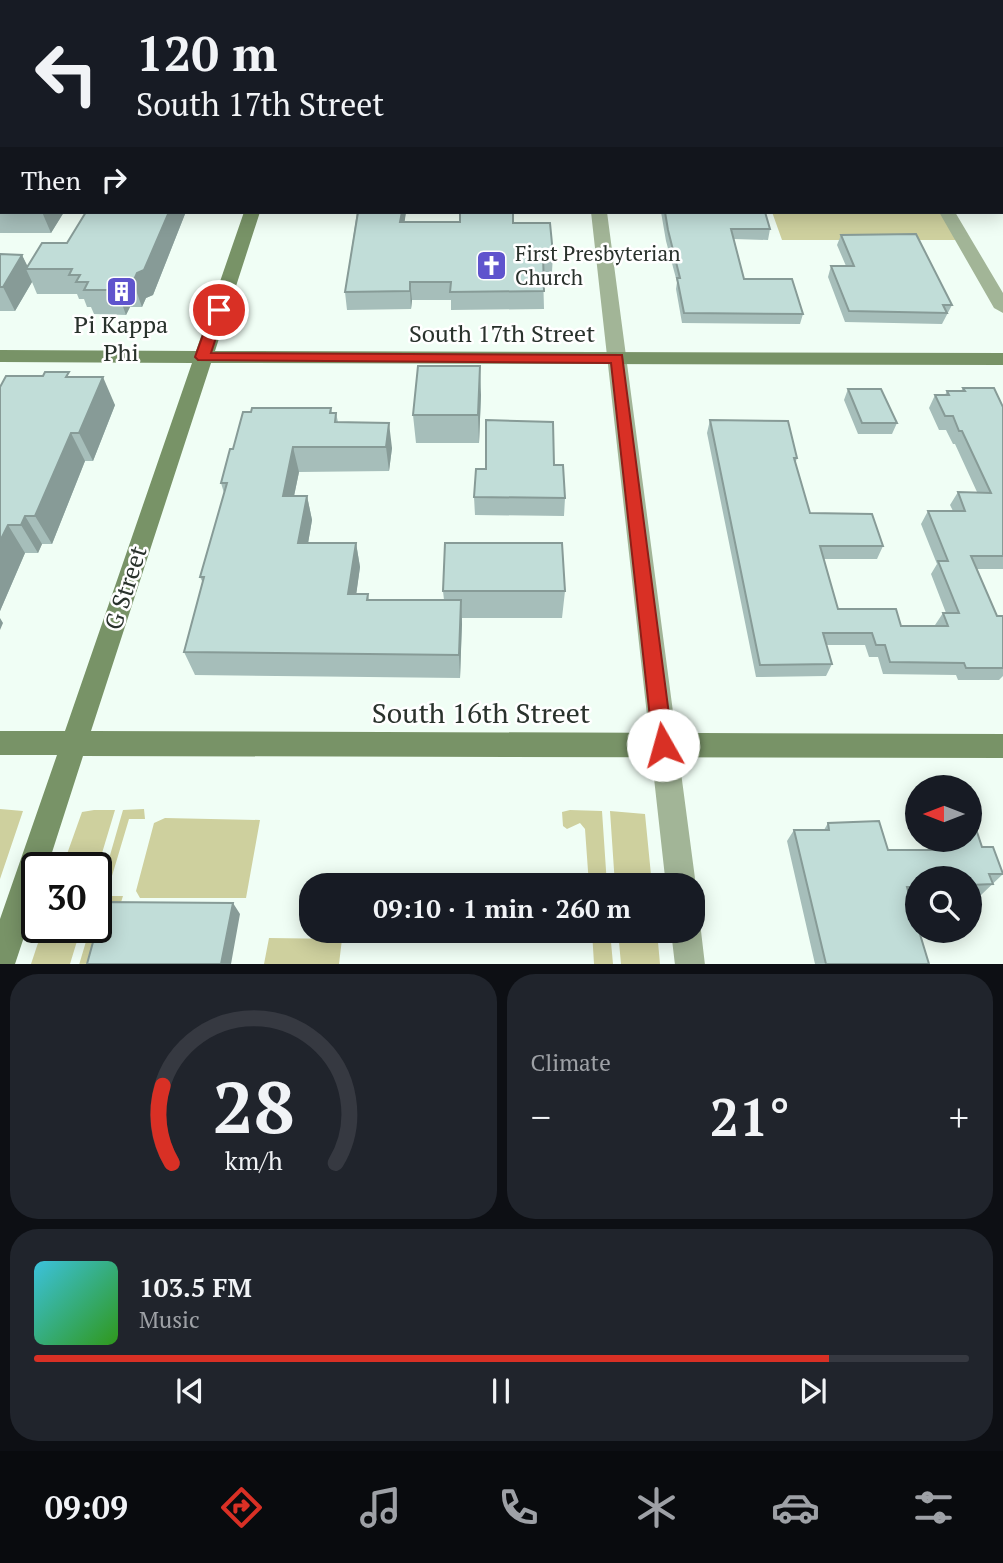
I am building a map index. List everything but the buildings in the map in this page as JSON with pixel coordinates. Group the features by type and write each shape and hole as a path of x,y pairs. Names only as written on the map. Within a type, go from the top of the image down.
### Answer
{"main road":[{"name":"G Street","path":"0,964 251,214"},
{"name":"South 17th Street","path":"0,356 1003,359"},
{"name":"South 16th Street","path":"0,743 1003,746"}],"street":[{"path":"599,214 679,873"},
{"path":"948,214 1003,308"},
{"path":"687,943 690,964"}],"green space":[{"path":"773,214 948,214 964,240 782,240"},
{"path":"0,809 23,811 0,879"},
{"path":"144,809 145,819 129,819 112,876 111,852 123,810"},
{"path":"115,810 102,852 68,852 82,812"},
{"path":"602,811 606,873 588,873 585,829 580,823 567,829 563,826 562,812"},
{"path":"610,811 645,814 651,873 614,873"},
{"path":"165,818 260,820 246,898 140,898 136,891 154,823"},
{"path":"112,896 123,896 112,930"},
{"path":"269,938 299,938 299,943 342,943 339,964 264,964"},
{"path":"38,943 76,943 70,964 31,964"},
{"path":"86,943 108,943 101,964 79,964"},
{"path":"593,943 611,943 613,964 594,964"},
{"path":"619,943 658,943 660,964 621,964"}],"place":[{"name":"First Presbyterian Church","path":"492,266"},
{"name":"Pi Kappa Phi","path":"121,291"}],"route":[{"path":"219,310 202,357 617,359 663,745"}]}
